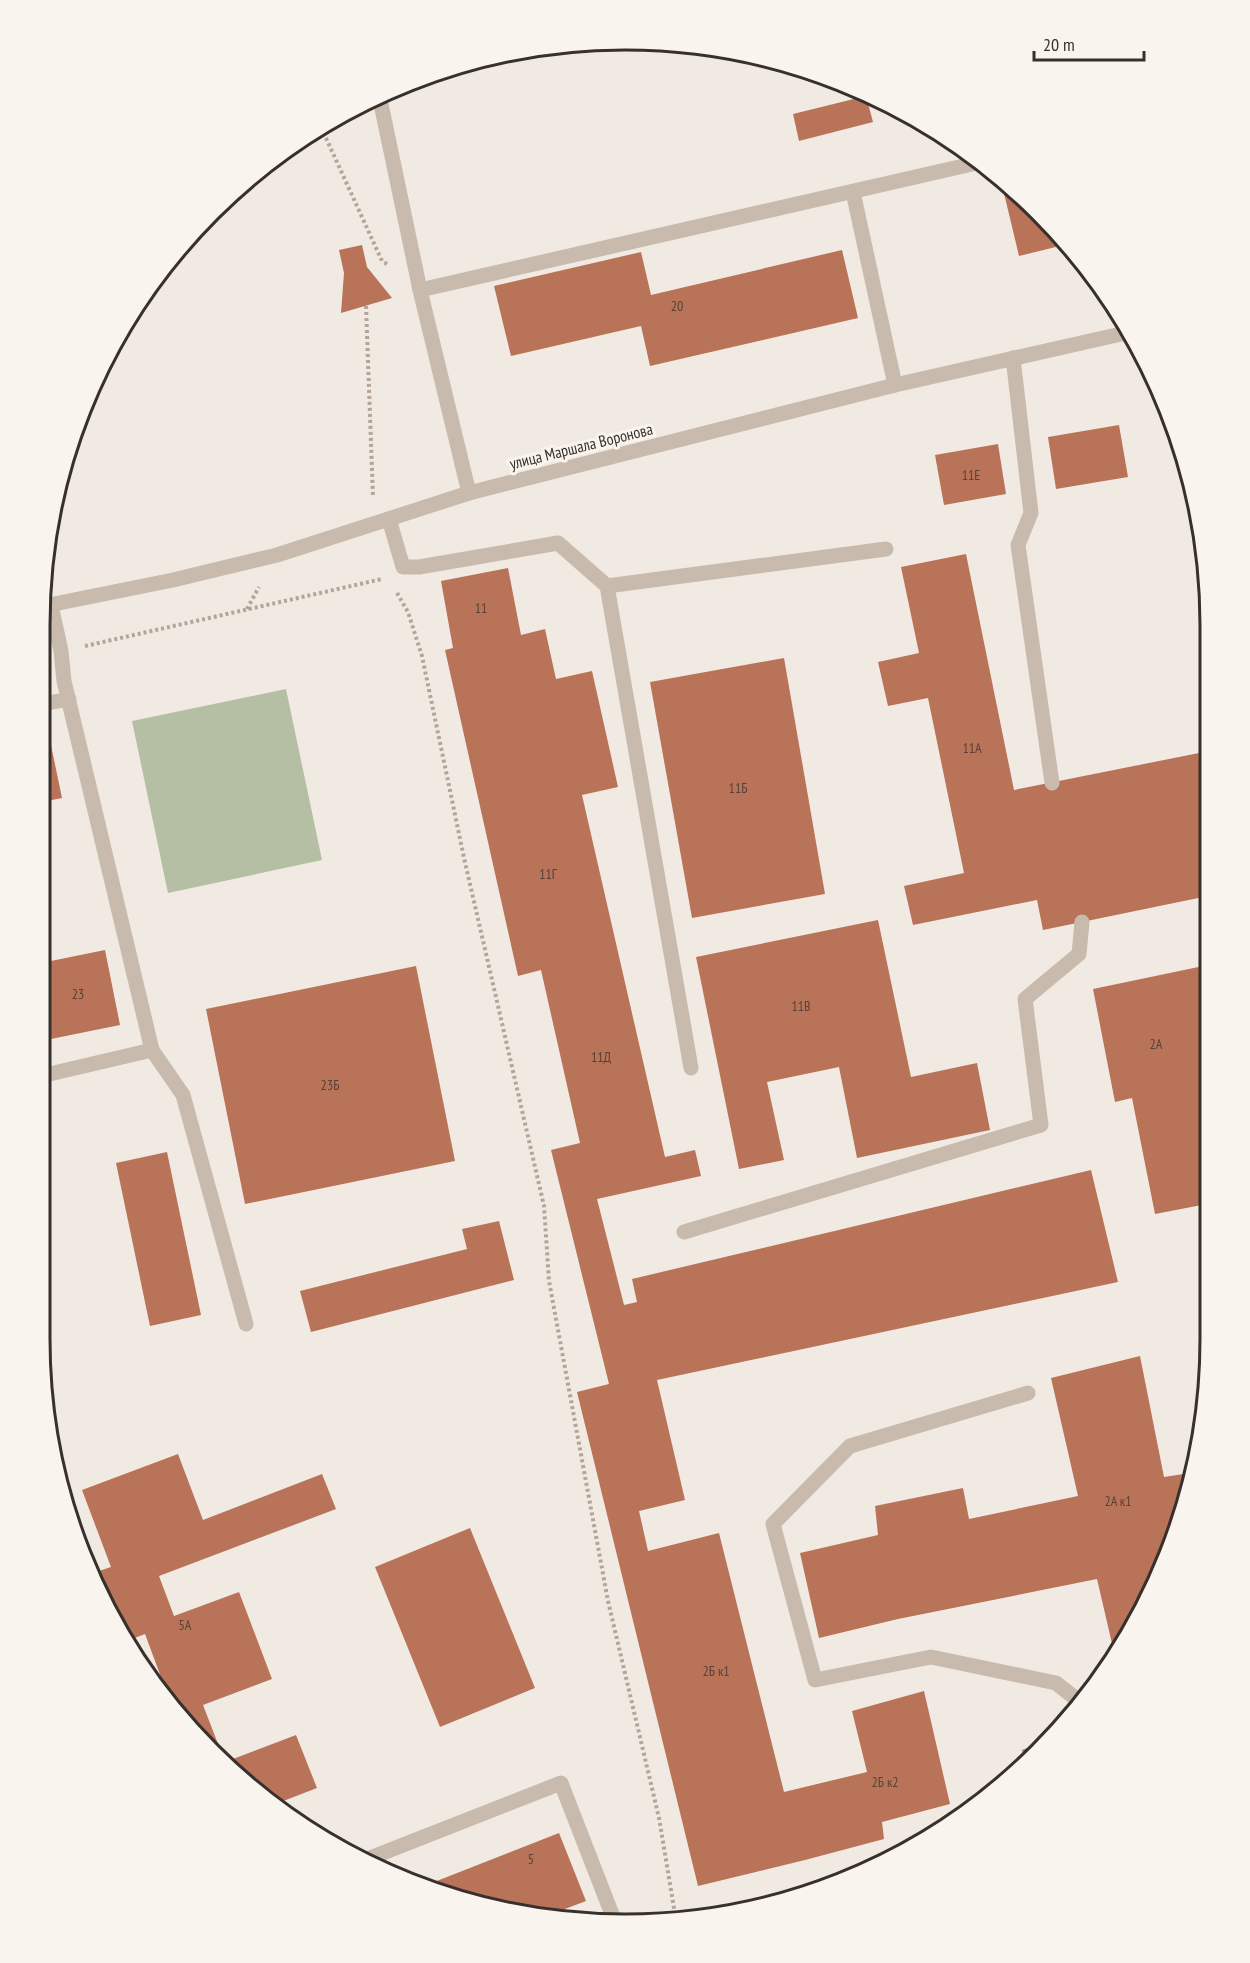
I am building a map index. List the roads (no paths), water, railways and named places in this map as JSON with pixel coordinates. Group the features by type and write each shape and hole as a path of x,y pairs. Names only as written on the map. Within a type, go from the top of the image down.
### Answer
{"street":[{"path":"381,104 420,290 470,493"},
{"path":"420,290 970,165"},
{"path":"853,192 896,385"},
{"name":"улица Маршала Воронова","path":"51,605 173,580 277,555 470,493 896,385 1121,334"},
{"path":"1013,358 1030,513 1018,545 1052,783"},
{"path":"381,522 404,567 419,567 558,543 607,586 691,1068"},
{"path":"607,586 886,549"},
{"path":"50,616 61,651 64,681 152,1050 183,1095 246,1324"},
{"path":"50,703 69,699"},
{"path":"684,1232 1041,1125 1025,999 1079,954 1082,922"},
{"path":"50,1074 152,1050"},
{"path":"1028,1393 850,1446 773,1524 815,1680 931,1657 1056,1683 1074,1697"},
{"path":"375,1856 561,1783 612,1913"}]}
